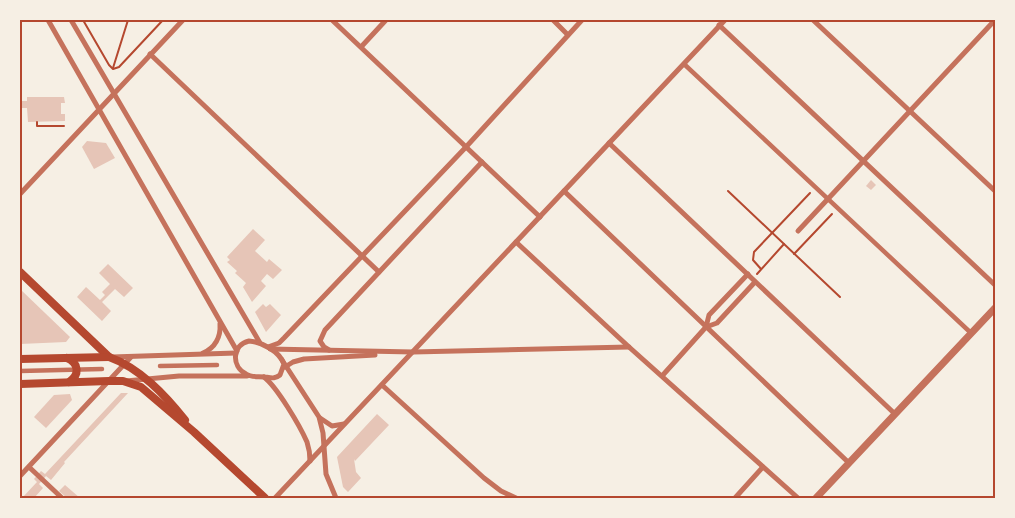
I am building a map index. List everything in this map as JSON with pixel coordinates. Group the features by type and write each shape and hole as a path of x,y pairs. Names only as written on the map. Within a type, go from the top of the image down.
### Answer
{"main road":[{"path":"20,272 109,357"},
{"path":"20,359 109,357 125,363 174,406 194,432"},
{"path":"67,358 73,361 77,370 76,376 67,382"},
{"path":"20,384 109,380 123,381 141,387 194,432 265,498"}],"street":[{"path":"48,20 236,352"},
{"path":"71,20 260,343"},
{"path":"20,194 183,20"},
{"path":"332,20 540,217"},
{"path":"361,47 386,20"},
{"path":"552,20 568,34"},
{"path":"269,348 284,338 466,147 582,20"},
{"path":"275,498 724,20"},
{"path":"813,20 995,191"},
{"path":"798,231 995,20"},
{"path":"720,25 995,284"},
{"path":"150,54 379,272"},
{"path":"684,64 971,333"},
{"path":"609,143 895,414"},
{"path":"332,351 321,342 322,334 482,162"},
{"path":"564,191 849,463"},
{"path":"516,242 798,498"},
{"path":"662,376 706,327 710,316 752,278"},
{"path":"706,327 717,323 752,278"},
{"path":"816,498 995,308"},
{"path":"201,354 208,351 216,342 220,330 218,319"},
{"path":"250,376 245,374 235,359 236,352 245,342 260,343 269,348 282,360 319,417 323,433 326,474 336,498"},
{"path":"269,348 413,352 630,347"},
{"path":"109,357 236,352"},
{"path":"123,381 179,376 278,377 285,367 293,362 304,359 413,352"},
{"path":"20,476 131,357"},
{"path":"160,366 217,365"},
{"path":"20,371 102,369"},
{"path":"263,377 275,388 304,437 310,461"},
{"path":"382,384 484,478 501,491 516,498"},
{"path":"319,417 332,426 341,426 346,423"},
{"path":"29,467 62,498"},
{"path":"735,498 763,467"}],"path":[{"path":"83,20 109,66 113,69"},
{"path":"113,69 128,20"},
{"path":"113,69 119,66 163,20"},
{"path":"37,122 37,126 64,126"},
{"path":"761,269 753,260 753,255 815,187"},
{"path":"728,191 840,297"},
{"path":"794,254 837,208"},
{"path":"752,278 784,244"}],"building":[{"path":"27,97 64,97 65,103 61,103 61,114 65,114 65,121 28,122 27,108 20,108 20,101 27,101"},
{"path":"87,141 106,143 115,158 94,169 82,147"},
{"path":"871,180 876,185 871,190 866,186"},
{"path":"253,229 265,240 255,251 267,262 269,259 282,270 273,279 267,274 261,281 266,286 252,302 243,287 246,283 235,273 237,271 227,262 230,260 227,257"},
{"path":"108,264 133,288 124,297 115,289 102,302 111,311 102,321 77,297 86,287 100,300 105,295 102,292 110,284 99,273"},
{"path":"20,289 70,337 66,342 20,344"},
{"path":"263,304 266,307 270,304 281,315 266,332 255,312"},
{"path":"121,393 128,393 64,462 51,480 46,476 39,484 43,488 34,498 22,498 37,482 34,479 41,471 45,474"},
{"path":"70,394 72,400 46,428 34,417 54,395"},
{"path":"377,414 389,425 355,461 354,459 356,472 361,478 348,492 343,487 337,457"},
{"path":"65,485 80,498 67,498 59,491"}]}
